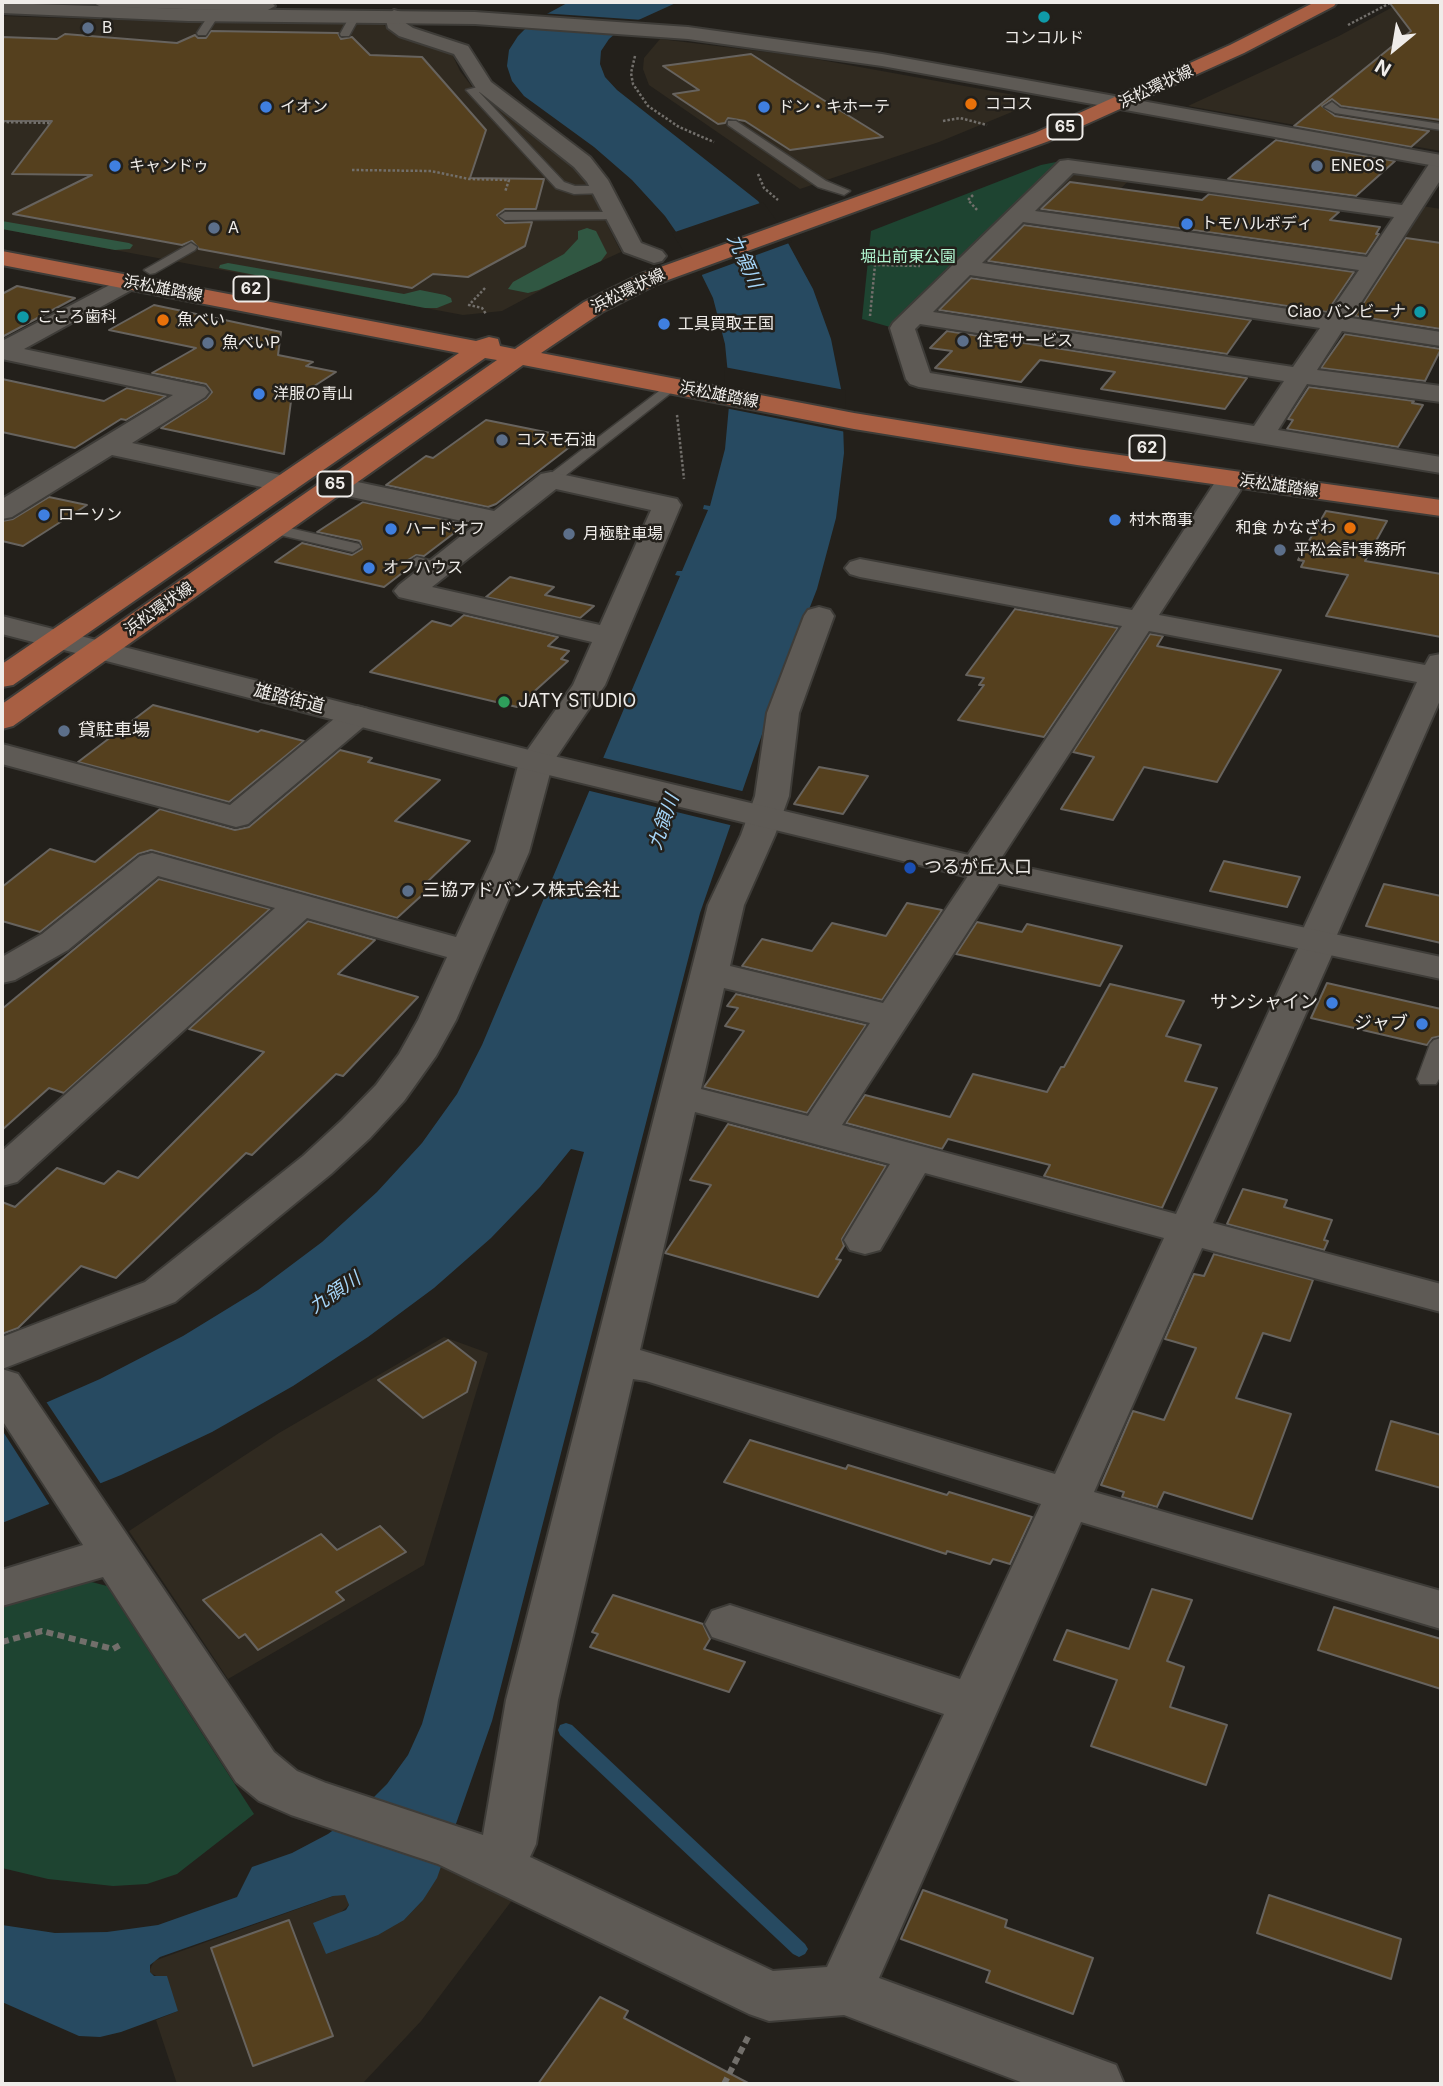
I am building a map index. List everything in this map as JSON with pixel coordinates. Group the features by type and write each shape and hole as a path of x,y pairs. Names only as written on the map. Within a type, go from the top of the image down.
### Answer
{"main road":[{"name":"浜松環状線","path":"556,301 609,274 667,258 782,213 996,138 1091,98 1290,2"},
{"name":"浜松環状線","path":"782,213 961,169 1120,104 1237,49 1328,2"},
{"name":"浜松雄踏線","path":"2,242 139,276"},
{"name":"浜松雄踏線","path":"2,258 139,276 509,343 854,412 1231,480 1441,508"},
{"name":"浜松環状線","path":"2,678 285,484 509,343 593,307 667,258"},
{"name":"浜松環状線","path":"2,719 334,485 509,343"},
{"name":"浜松雄踏線","path":"509,343 671,386 712,385"},
{"name":"浜松雄踏線","path":"854,412 1142,447 1441,488"}],"street":[{"path":"102,2 266,6"},
{"path":"2,8 214,15 394,16 637,28 821,50 1441,162 1261,435"},
{"path":"394,16 395,24 406,32 461,50 467,56 471,70 486,88 573,153 591,171 632,247 667,258"},
{"path":"1408,212 1068,166 902,328 919,379 1441,465"},
{"path":"1018,215 1373,265"},
{"path":"964,267 1441,339"},
{"path":"2,351 139,276"},
{"path":"914,316 1300,376 1372,383 1441,394"},
{"path":"2,351 196,392 2,511"},
{"path":"108,446 285,484"},
{"path":"610,637 409,591 429,564 499,521 551,480 667,505 610,637 589,685 536,762 512,852 437,1020 417,1056 390,1093 317,1165 160,1292 4,1376 102,1534 255,1767 278,1786 310,1800 475,1855 769,1996 845,1990 1095,2084"},
{"path":"818,1131 893,1017 983,870 1231,480"},
{"path":"334,485 499,521"},
{"path":"845,1990 1439,672 1140,621 860,568"},
{"path":"475,1855 509,1844 532,1700 726,905 759,816 775,784 783,712 819,616"},
{"name":"雄踏街道","path":"2,625 576,772 983,870 1441,968"},
{"path":"2,754 236,817 357,716"},
{"path":"2,972 55,942 152,863 467,951"},
{"path":"2,1173 300,905"},
{"path":"709,975 893,1017"},
{"path":"680,1098 699,1100 818,1131 1441,1298"},
{"path":"864,1240 914,1157"},
{"path":"615,1362 648,1366 1068,1498 1441,1610"},
{"path":"2,1588 80,1567 102,1534"},
{"path":"730,1623 975,1704"}],"lane":[{"path":"202,33 214,15"},
{"path":"345,34 355,16"},
{"path":"486,88 471,90 560,185 575,190 602,190"},
{"path":"1332,105 1332,109 1339,111 1441,127"},
{"path":"732,122 822,184 844,191"},
{"path":"505,216 615,216"},
{"path":"139,276 191,247"},
{"path":"551,480 671,386"},
{"path":"272,529 353,547"},
{"path":"1429,1079 1441,1044"}],"path":[{"path":"637,52 631,73 638,95 662,116 714,142"},
{"path":"943,121 960,118 992,126"},
{"path":"2,122 51,123"},
{"path":"751,168 759,175 764,188 782,213"},
{"path":"352,170 431,172 469,179 509,180 502,199"},
{"path":"485,288 469,305 482,308 486,314"},
{"path":"667,505 678,498 684,479 677,413"},
{"path":"2,1642 42,1631 113,1649 162,1626"}],"shaded area":[{"path":"1402,2 1441,2 1441,151 1188,106 1339,36"},
{"path":"2,16 181,22 382,24 396,33 451,52 460,71 473,88 571,163 585,181 621,252 502,311 463,315 2,229"},
{"path":"660,39 799,56 1014,95 1024,107 939,142 800,189 649,85 643,69 644,58"},
{"path":"1073,172 1131,178 1112,198 1183,209 1164,231 1042,214 1035,210"},
{"path":"1422,206 1441,209 1441,249 1398,243"},
{"path":"444,1337 488,1353 424,1565 228,1679 129,1531 279,1433"},
{"path":"441,1865 513,1899 421,2021 364,2082 177,2084 156,2020 178,2011 160,1978 149,1972 154,1961 339,1894 346,1895 349,1905 340,1913 404,1920 423,1900"}],"green space":[{"name":"堀出前東公園","path":"1061,161 890,327 862,319 871,231 1041,165"},
{"path":"2,221 133,245 130,249 115,250 2,229"},
{"path":"587,228 596,231 607,253 601,261 539,290 528,293 508,289 513,282 564,254 578,239 578,231"},
{"path":"228,263 404,294 420,290 445,295 451,298 452,302 437,308 425,308 219,268 220,265"},
{"path":"84,1580 107,1586 254,1814 177,1874 147,1884 113,1886 48,1879 2,1868 2,1603"}],"water":[{"name":"九領川","path":"569,2 678,2 623,27 609,39 601,51 600,64 605,77 617,90 758,201 788,243 813,289 831,339 842,394 844,453 836,518 817,589 775,697 700,913 492,1721 437,1878 423,1900 404,1920 378,1935 326,1954 313,1923 346,1910 349,1905 345,1895 333,1896 160,1957 150,1965 150,1972 154,1976 167,1976 178,2011 121,2032 100,2037 79,2036 2,2002 2,1925 55,1933 107,1932 158,1925 237,1897 252,1867 292,1853 328,1834 361,1810 387,1784 408,1755 422,1724 584,1152 571,1149 540,1187 491,1238 434,1288 368,1337 293,1386 212,1432 121,1475 2,1523 2,1422 100,1379 183,1336 258,1290 322,1242 377,1192 422,1143 457,1094 482,1045 680,576 675,575 677,571 682,571 708,510 703,509 704,505 710,506 725,449 730,395 725,344 713,298 692,255 665,216 632,180 594,147 524,96 512,81 507,66 509,50 518,36 532,22"}],"pier":[{"path":"540,13 643,20 619,35 521,28"},
{"path":"763,202 792,242 699,276 672,233"},
{"path":"724,367 845,390 846,432 725,408"},
{"path":"600,757 746,792 734,826 586,790"},
{"path":"45,1400 103,1487 52,1508 2,1430 2,1418"}],"building":[{"path":"1389,2 1441,2 1441,120 1341,106 1332,99 1322,106 1335,116 1429,131 1411,147 1294,126 1411,31"},
{"path":"211,31 338,33 341,39 352,37 370,55 422,57 486,130 470,178 544,179 536,209 505,209 497,215 505,223 532,222 525,246 468,277 433,274 412,288 199,249 192,241 182,245 13,214 92,175 12,174 52,121 2,121 2,37 57,39 65,34 177,43 195,35 198,38 206,38"},
{"name":"ドン・キホーテ","path":"751,54 883,137 790,150 745,121 728,118 725,123 718,124 673,94 699,90 663,66"},
{"path":"1276,140 1395,161 1356,196 1228,179"},
{"path":"1070,182 1202,200 1209,194 1339,212 1330,220 1380,227 1376,234 1379,234 1366,254 1041,209"},
{"path":"1024,225 1354,272 1327,312 988,261"},
{"path":"1406,238 1441,243 1441,329 1355,316"},
{"path":"971,278 1251,320 1227,354 939,310"},
{"path":"17,286 75,298 2,337 2,294"},
{"path":"154,305 281,332 278,355 313,362 306,366 336,372 291,401 284,454 161,428 206,399 212,392 206,384 152,373 196,348 109,330"},
{"path":"947,331 1247,378 1225,409 1101,389 1115,372 1040,360 1021,382 935,368 952,351 930,348"},
{"path":"1345,334 1441,349 1425,381 1321,368"},
{"path":"2,379 104,401 127,388 166,396 126,420 121,419 75,448 2,432"},
{"path":"1309,387 1414,401 1412,403 1423,405 1398,447 1287,429 1293,420 1288,419"},
{"path":"486,420 580,439 496,504 488,507 386,485 426,456 433,458"},
{"name":"ローソン","path":"49,497 87,505 23,546 2,541 2,521 13,519"},
{"path":"363,502 466,524 424,556 416,555 408,560 410,567 384,587 275,562 302,543 352,555 362,549 360,541 317,532"},
{"path":"1326,511 1387,521 1365,561 1441,574 1441,637 1326,616 1348,575 1301,567 1304,561 1298,560"},
{"path":"510,577 554,587 545,595 594,606 580,618 486,597"},
{"path":"1015,609 1118,628 1044,737 958,720 984,685 979,685 984,678 966,675"},
{"path":"464,615 558,637 548,646 569,651 561,659 568,661 517,707 370,672 432,621 451,626"},
{"path":"1150,634 1163,636 1157,646 1281,670 1217,782 1144,767 1113,820 1061,809 1094,757 1073,752"},
{"path":"153,705 304,741 229,802 78,762"},
{"path":"340,750 372,758 368,762 440,780 395,821 470,841 425,884 432,886 397,918 151,850 138,854 40,932 2,921 2,887 50,849 95,862 160,809 235,830 249,827"},
{"path":"819,767 868,776 843,814 794,804"},
{"path":"1224,861 1300,877 1287,907 1210,891"},
{"path":"159,879 270,909 64,1093 49,1088 2,1130 2,1009"},
{"path":"1384,884 1441,896 1441,943 1366,926"},
{"path":"907,903 942,910 882,1000 742,966 762,939 812,951 832,923 886,936"},
{"path":"308,921 375,940 338,974 418,997 343,1076 336,1074 252,1155 246,1153 116,1278 81,1266 18,1328 2,1334 2,1202 15,1207 57,1168 104,1184 118,1171 138,1178 264,1052 189,1029"},
{"path":"977,922 1022,932 1027,924 1122,946 1100,986 956,954"},
{"path":"1327,983 1441,1009 1441,1036 1432,1038 1427,1045 1311,1018"},
{"path":"1110,984 1184,1001 1166,1036 1201,1045 1185,1081 1217,1088 1162,1208 1044,1176 1050,1165 948,1139 942,1149 846,1123 865,1095 950,1117 973,1074 1047,1092"},
{"path":"736,994 866,1025 807,1113 704,1087 744,1031 725,1026 738,1008 727,1006"},
{"path":"728,1124 886,1166 842,1239 844,1246 836,1259 841,1260 818,1297 665,1253 711,1185 690,1180"},
{"path":"1243,1189 1287,1200 1284,1207 1332,1220 1324,1240 1328,1241 1324,1250 1227,1224"},
{"path":"1214,1254 1313,1280 1290,1341 1263,1333 1236,1398 1291,1414 1252,1519 1164,1492 1157,1507 1122,1497 1124,1492 1101,1485 1133,1411 1164,1420 1196,1348 1165,1339 1194,1274 1204,1276"},
{"path":"448,1340 476,1362 467,1392 423,1418 378,1380"},
{"path":"1391,1421 1441,1435 1441,1488 1376,1470"},
{"path":"750,1440 846,1469 848,1465 1032,1517 1010,1564 993,1559 990,1564 947,1551 946,1554 724,1482"},
{"path":"380,1526 406,1552 336,1592 344,1600 258,1650 245,1634 239,1638 203,1600 321,1534 337,1550"},
{"path":"1152,1589 1192,1600 1167,1661 1184,1667 1170,1707 1227,1725 1206,1785 1091,1746 1117,1680 1054,1660 1067,1630 1129,1649"},
{"path":"613,1595 703,1624 710,1639 704,1649 745,1662 729,1692 590,1647 598,1634 592,1632"},
{"path":"1334,1607 1441,1639 1441,1689 1318,1650"},
{"path":"923,1890 1007,1920 1005,1927 1093,1958 1073,2014 986,1982 990,1971 901,1939"},
{"path":"1269,1895 1401,1939 1391,1979 1257,1933"},
{"path":"289,1920 333,2036 253,2066 211,1948"},
{"path":"600,1997 628,2011 624,2018 750,2084 538,2084"}],"waterway":[{"path":"566,1730 799,1949"}],"place":[{"name":"コンコルド","path":"1044,17"},
{"name":"B","path":"88,28"},
{"name":"ココス","path":"971,104"},
{"name":"イオン","path":"266,107"},
{"name":"ドン・キホーテ","path":"764,107"},
{"name":"キャンドゥ","path":"115,166"},
{"name":"ENEOS","path":"1317,166"},
{"name":"トモハルボディ","path":"1187,224"},
{"name":"A","path":"214,228"},
{"name":"Ciao バンビーナ","path":"1420,312"},
{"name":"こころ歯科","path":"23,317"},
{"name":"魚べい","path":"163,320"},
{"name":"工具買取王国","path":"664,324"},
{"name":"住宅サービス","path":"963,341"},
{"name":"魚べいP","path":"208,343"},
{"name":"洋服の青山","path":"259,394"},
{"name":"コスモ石油","path":"502,440"},
{"name":"ローソン","path":"44,515"},
{"name":"村木商事","path":"1115,520"},
{"name":"和食 かなざわ","path":"1350,528"},
{"name":"ハードオフ","path":"391,529"},
{"name":"月極駐車場","path":"569,534"},
{"name":"平松会計事務所","path":"1280,550"},
{"name":"オフハウス","path":"369,568"},
{"name":"JATY STUDIO","path":"504,702"},
{"name":"貸駐車場","path":"64,731"},
{"name":"つるが丘入口","path":"910,868"},
{"name":"三協アドバンス株式会社","path":"408,891"},
{"name":"サンシャイン","path":"1332,1003"},
{"name":"ジャブ","path":"1422,1024"}]}
